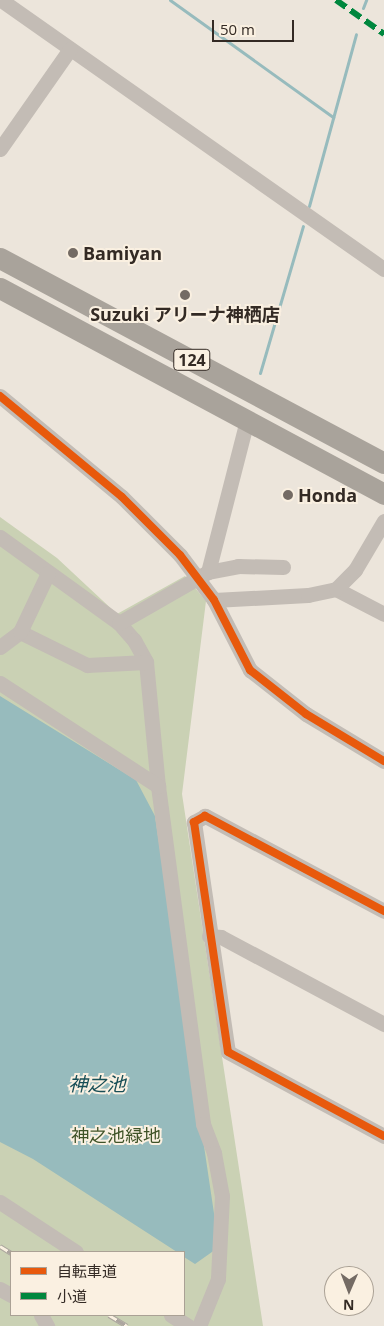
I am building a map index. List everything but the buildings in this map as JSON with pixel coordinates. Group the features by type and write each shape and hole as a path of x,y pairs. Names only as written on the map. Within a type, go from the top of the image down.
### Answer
{"highway":[{"name":"124","path":"0,258 384,463"},
{"name":"124","path":"0,288 384,494"}],"street":[{"path":"1,0 384,269"},
{"path":"0,149 70,49"},
{"path":"0,396 122,497 203,575 250,670 306,714 384,761"},
{"path":"203,575 247,420"},
{"path":"214,600 308,596 336,589 355,570 384,521"},
{"path":"0,538 119,623 134,640 146,662 158,786 203,1124 214,1153 222,1196 218,1279 199,1326"},
{"path":"119,623 203,575 238,566 283,567"},
{"path":"0,647 20,632 48,573"},
{"path":"336,589 384,614"},
{"path":"20,632 87,665 146,662"},
{"path":"0,683 158,786"},
{"path":"384,911 205,816 194,822 209,936 228,1052 384,1136"},
{"path":"209,936 221,938 384,1024"},
{"path":"0,1202 74,1251"},
{"path":"173,1316 188,1326"}],"green space":[{"name":"神之池緑地","path":"0,517 57,558 117,614 185,576 206,601 182,794 263,1326 0,1326"}],"water":[{"name":"神之池","path":"0,696 136,780 155,816 219,1247 195,1264 185,1258 185,1251 175,1251 33,1159 0,1142"}],"waterway":[{"path":"170,0 333,117"},
{"path":"363,8 366,0"},
{"path":"309,206 356,34"},
{"path":"260,373 303,226"}],"railway":[{"path":"0,1246 10,1252"},
{"path":"111,1316 127,1326"}],"marked path":[{"path":"336,0 384,34"}],"cycle path":[{"path":"0,396 122,497 180,555 214,600 250,670 306,714 384,761"},
{"path":"384,911 205,816 194,822 228,1052 384,1136"}],"place":[{"name":"Bamiyan","path":"73,253"},
{"name":"Suzuki アリーナ神栖店","path":"185,295"},
{"name":"Honda","path":"288,495"}]}
